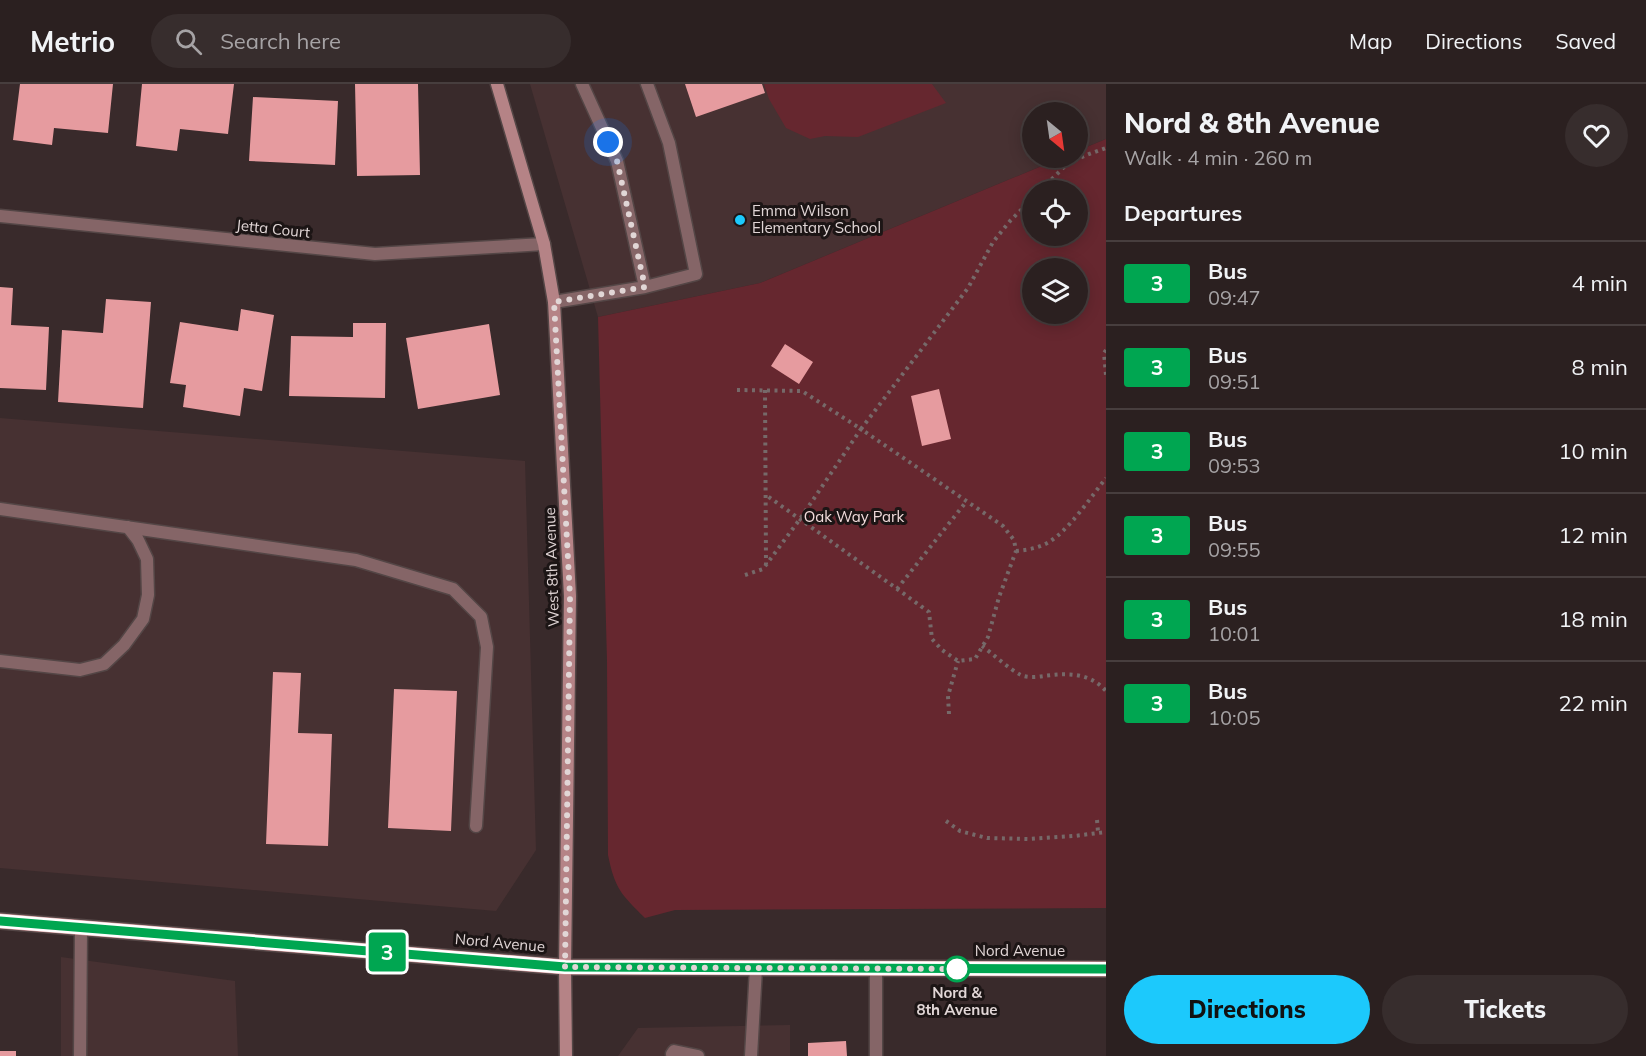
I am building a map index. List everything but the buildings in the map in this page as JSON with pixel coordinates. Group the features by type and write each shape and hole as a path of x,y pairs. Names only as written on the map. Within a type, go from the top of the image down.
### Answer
{"main road":[{"name":"Nord Avenue","path":"0,921 565,967 1106,969"}],"street":[{"name":"West 8th Avenue","path":"497,84 544,244 554,302 570,596 566,1056"},
{"path":"582,84 617,161 645,287"},
{"path":"554,302 645,287 696,274 669,143 647,84"},
{"name":"Jetta Court","path":"0,216 375,254 544,244"},
{"path":"0,509 356,560 453,589 481,617 487,647 476,826"},
{"path":"0,661 80,670 104,663 124,645 143,619 148,595 147,559 138,540 128,527"},
{"path":"80,1056 81,928"},
{"path":"751,1056 756,968"},
{"path":"876,968 876,1056"},
{"path":"672,1054 674,1051 698,1056"}],"path":[{"path":"1051,180 1068,163 1106,148"},
{"path":"744,575 763,569 861,429 968,288 993,242 1022,209"},
{"path":"1106,350 1104,353 1106,375"},
{"path":"737,390 802,391 1003,526 1014,540 1016,551 999,597 988,637 975,659 958,661 942,650 932,639 929,612 766,495"},
{"path":"765,390 766,564"},
{"path":"1016,551 1032,549 1049,542 1063,531 1106,478"},
{"path":"897,589 966,502"},
{"path":"982,646 1021,675 1031,677 1072,673 1086,676 1100,684 1106,691"},
{"path":"949,714 948,696 958,661"},
{"path":"946,820 960,831 987,838 1029,839 1106,832"},
{"path":"1097,820 1098,832"}],"shaded area":[{"name":"Emma Wilson Elementary School","path":"530,84 1106,84 1106,139 1088,146 1088,102 1022,102 1022,168 1037,168 760,283 598,317"},
{"path":"0,418 525,461 536,850 496,911 0,868"},
{"path":"61,957 235,981 238,1056 61,1056"},
{"path":"790,1025 790,1056 618,1056 638,1028"}],"green space":[{"path":"764,84 932,84 946,103 858,137 825,136 810,139 786,128 769,99"},
{"name":"Oak Way Park","path":"1106,139 1106,908 675,910 645,918 616,884 608,855 607,661 598,317 760,283 1037,168 1088,168 1088,146"}],"bus line":[{"name":"3","path":"0,921 565,967 1106,969"}],"place":[{"name":"Emma Wilson Elementary School","path":"740,220"},
{"name":"Nord & 8th Avenue","path":"957,969"}],"route":[{"path":"608,142 617,161 645,287 554,302 570,596 565,967 957,969"}]}
